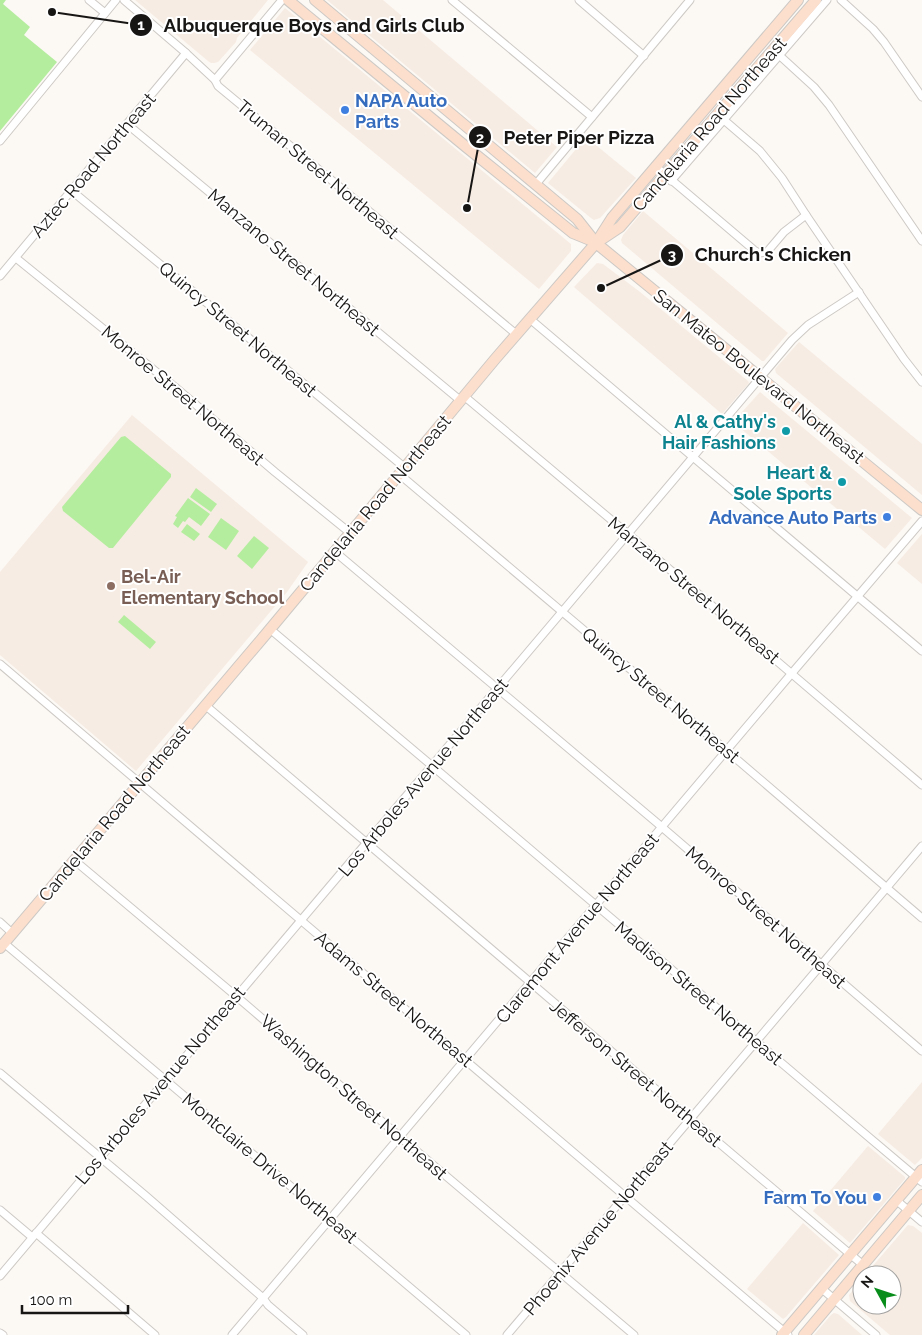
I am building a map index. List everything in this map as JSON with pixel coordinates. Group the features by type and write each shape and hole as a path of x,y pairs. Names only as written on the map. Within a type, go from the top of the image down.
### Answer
{"main road":[{"name":"San Mateo Boulevard Northeast","path":"288,0 573,233 596,243"},
{"name":"San Mateo Boulevard Northeast","path":"315,0 536,184 576,219 596,243 922,510"},
{"name":"Candelaria Road Northeast","path":"2,945 270,629 516,334 596,243 612,218 798,0"},
{"name":"Candelaria Road Northeast","path":"596,243 620,227 668,178 816,0"},
{"path":"465,146 489,158 522,184 530,186 536,184"},
{"path":"785,1334 821,1288 896,1200 920,1176"},
{"path":"864,1265 922,1195"},
{"path":"804,1335 852,1279"}],"street":[{"path":"89,0 105,13"},
{"path":"0,141 116,0"},
{"name":"Truman Street Northeast","path":"124,0 186,53 215,80 218,86 516,334"},
{"path":"215,80 282,0"},
{"path":"452,0 592,117"},
{"path":"579,0 644,56"},
{"path":"536,184 690,0"},
{"path":"668,178 724,120 826,0"},
{"path":"841,0 873,29 884,42 922,98"},
{"name":"Aztec Road Northeast","path":"0,276 186,53"},
{"path":"779,55 814,87 830,105 922,241"},
{"path":"724,120 767,158 904,359 922,382"},
{"name":"Manzano Street Northeast","path":"127,124 628,534 922,786"},
{"path":"656,166 759,253 767,252 784,232 806,215"},
{"name":"Quincy Street Northeast","path":"72,192 402,470 563,612 922,918"},
{"name":"Monroe Street Northeast","path":"16,258 349,532"},
{"name":"Los Arboles Avenue Northeast","path":"0,1276 799,332 858,292"},
{"path":"530,319 922,651"},
{"name":"Claremont Avenue Northeast","path":"232,1335 922,521"},
{"name":"Monroe Street Northeast","path":"334,551 662,827 922,1051"},
{"name":"Madison Street Northeast","path":"270,629 756,1042 920,1176"},
{"name":"Adams Street Northeast","path":"0,664 785,1334"},
{"name":"Jefferson Street Northeast","path":"205,705 864,1265"},
{"name":"Phoenix Avenue Northeast","path":"507,1335 922,846"},
{"name":"Washington Street Northeast","path":"74,860 634,1335"},
{"path":"0,922 12,933"},
{"name":"Montclaire Drive Northeast","path":"2,945 166,1079 466,1335"},
{"path":"0,1073 263,1298 268,1305 303,1335"},
{"path":"896,1200 922,1222"},
{"path":"0,1210 34,1235 155,1335"},
{"path":"821,1288 876,1335"}],"shaded area":[{"path":"135,0 268,0 218,62 211,63"},
{"path":"327,0 383,0 557,147 535,173"},
{"path":"285,8 571,244 571,251 539,289 250,50"},
{"path":"586,137 636,178 600,218 594,220 548,183"},
{"path":"643,211 788,333 764,361 622,243 623,235"},
{"path":"597,263 603,264 640,292 748,381 749,383 722,414 574,287"},
{"path":"799,342 922,444 922,495 776,373 775,369"},
{"path":"760,392 912,518 885,549 733,422"},
{"path":"132,415 308,562 287,592 136,771 0,655 0,572"},
{"path":"922,534 922,584 897,563"},
{"path":"922,1082 922,1158 915,1165 878,1134"},
{"path":"868,1146 905,1179 850,1243 813,1211"},
{"path":"803,1223 839,1255 783,1319 747,1289"},
{"path":"908,1225 913,1226 922,1233 922,1335 890,1335 866,1315 902,1315 902,1265 874,1265"},
{"path":"852,1291 852,1303 850,1301 849,1295"},
{"path":"834,1313 838,1314 862,1335 814,1335"}],"green space":[{"path":"0,0 6,0 3,4 30,27 24,35 57,62 0,131"},
{"path":"125,436 171,474 171,477 113,548 109,548 63,511 62,507 121,437"},
{"path":"196,488 217,504 211,512 190,497"},
{"path":"188,498 210,514 201,526 189,517 178,528 173,524 177,517 175,516"},
{"path":"221,518 239,531 226,550 208,537"},
{"path":"187,524 200,534 194,541 181,532"},
{"path":"254,536 269,548 252,569 237,556"},
{"path":"124,615 156,642 150,649 118,622"}],"place":[{"name":"Albuquerque Boys and Girls Club","path":"52,12"},
{"name":"NAPA Auto Parts","path":"345,110"},
{"name":"Peter Piper Pizza","path":"467,208"},
{"name":"Church's Chicken","path":"601,288"},
{"name":"Al & Cathy's Hair Fashions","path":"786,431"},
{"name":"Heart & Sole Sports","path":"842,482"},
{"name":"Advance Auto Parts","path":"887,517"},
{"name":"Bel-Air Elementary School","path":"111,586"},
{"name":"Farm To You","path":"877,1197"}]}
